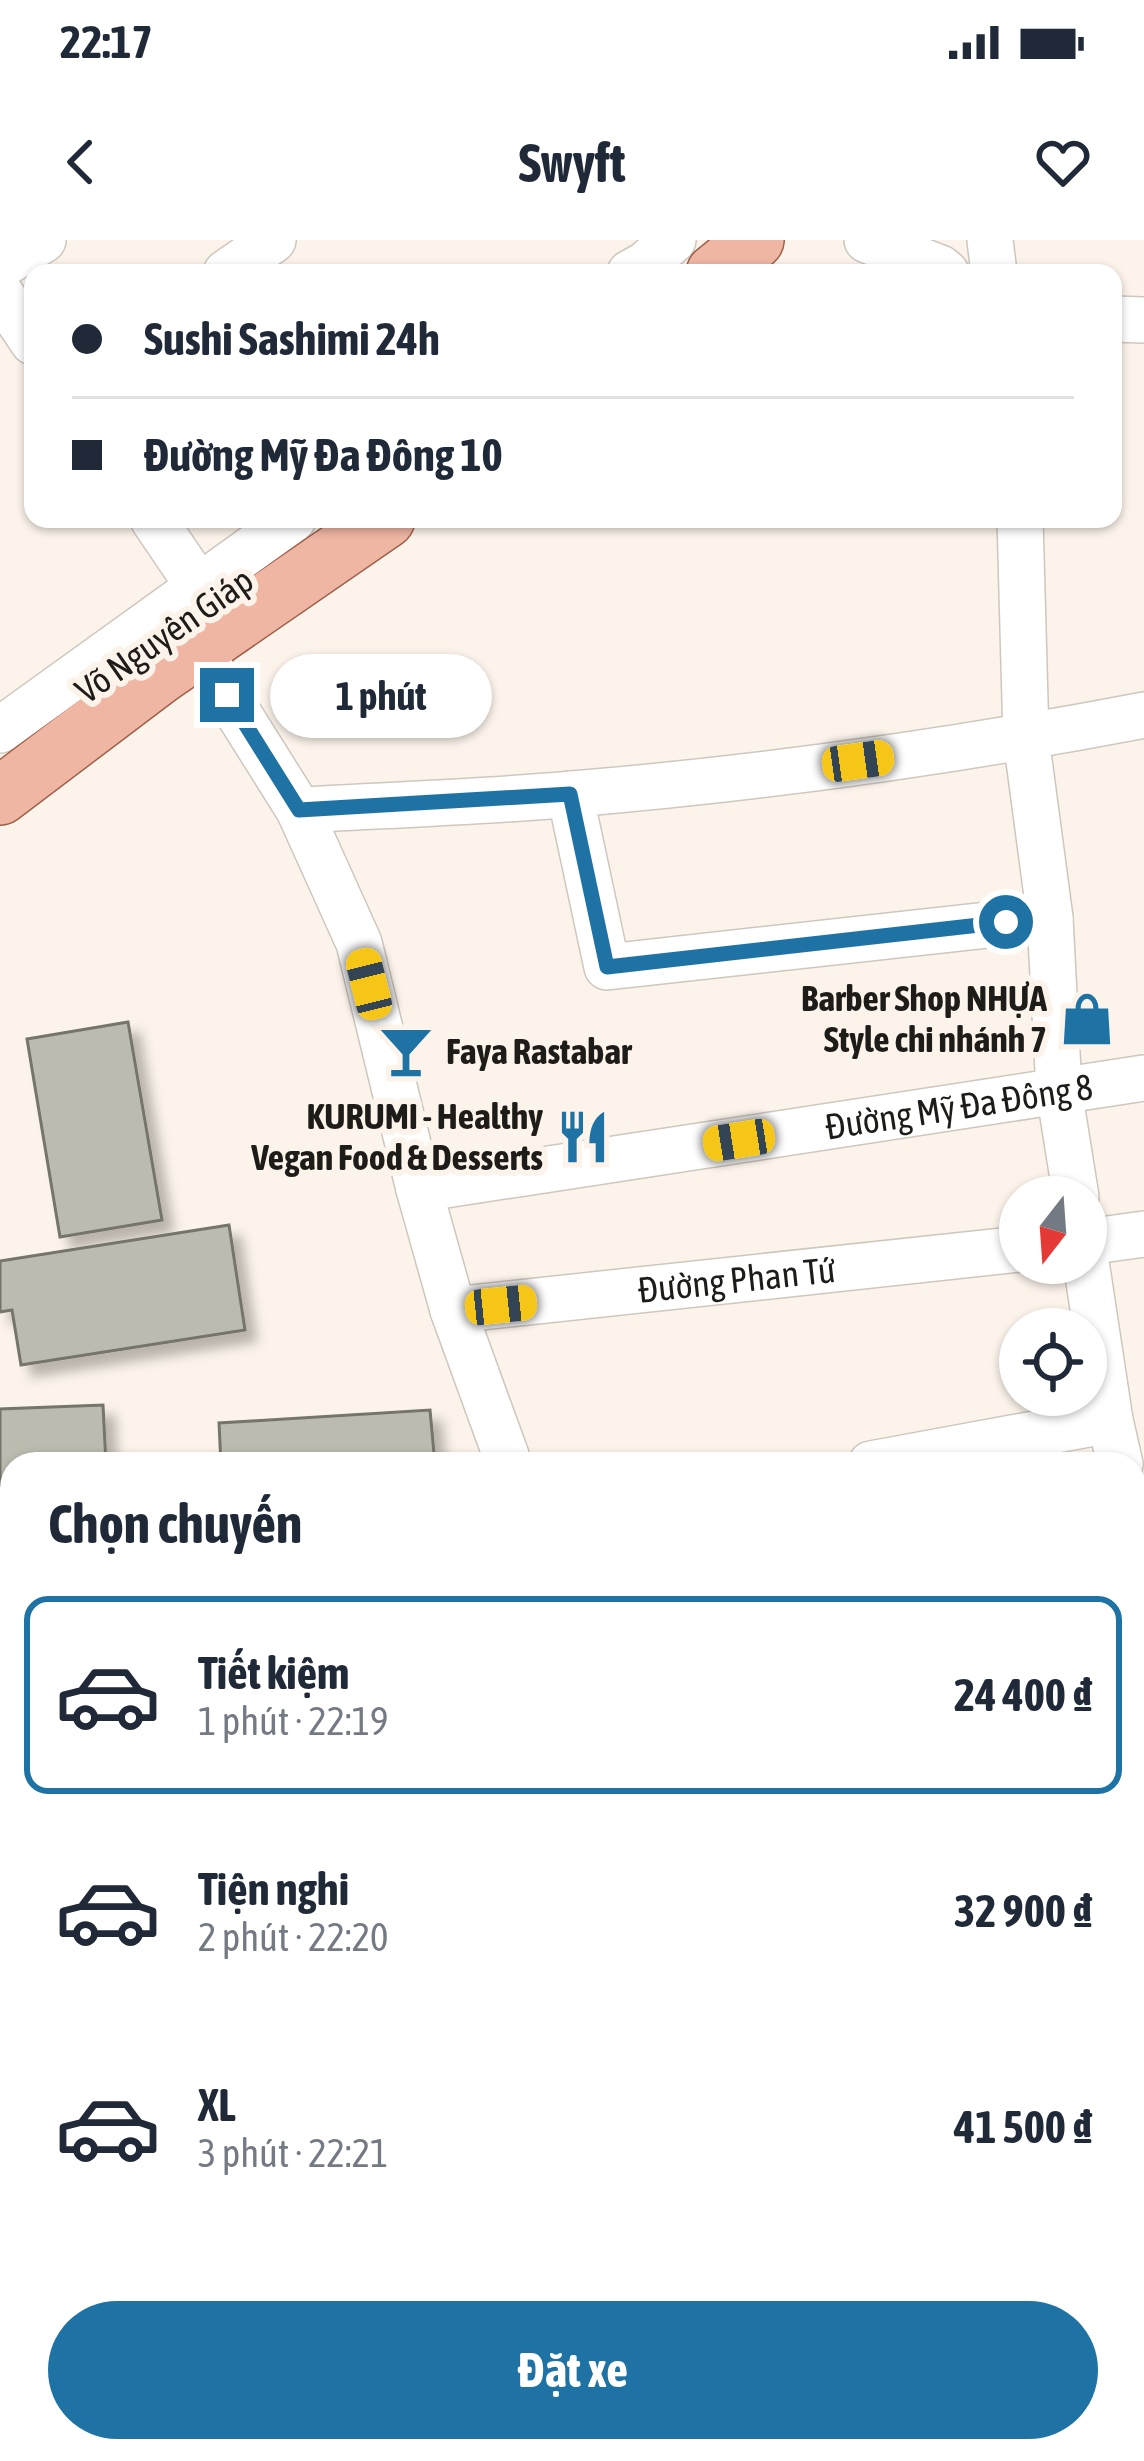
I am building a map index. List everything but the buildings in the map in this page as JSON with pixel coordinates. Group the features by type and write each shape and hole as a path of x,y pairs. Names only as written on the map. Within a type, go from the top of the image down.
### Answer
{"main road":[{"name":"Võ Nguyên Giáp","path":"0,752 316,528"},
{"name":"Võ Nguyên Giáp","path":"0,796 197,616 368,528"}],"street":[{"path":"0,266 43,240"},
{"path":"239,264 273,240"},
{"path":"867,240 930,264"},
{"path":"646,264 726,254"},
{"path":"0,293 24,329"},
{"path":"157,528 197,616 299,810 359,943 453,1310 504,1452"},
{"path":"0,730 129,636 197,616 284,528"},
{"path":"1020,528 1026,738 1050,918 1059,1091 1073,1176"},
{"path":"299,810 570,794 733,778 1026,738 1144,715"},
{"path":"570,794 607,967 1050,918"},
{"name":"Đường Mỹ Đa Đông 8","path":"419,1189 1144,1078"},
{"path":"1107,1239 1144,1234"},
{"name":"Đường Phan Tứ","path":"453,1310 999,1251"},
{"path":"1089,1284 1117,1452"},
{"path":"937,1452 1110,1420"}],"place":[{"name":"Barber Shop NHỰA Style chi nhánh 7","path":"1087,1019"},
{"name":"Faya Rastabar","path":"406,1051"},
{"name":"KURUMI - Healthy Vegan Food & Desserts","path":"583,1137"}],"route":[{"path":"227,695 299,810 570,794 607,967 1006,922"}]}
